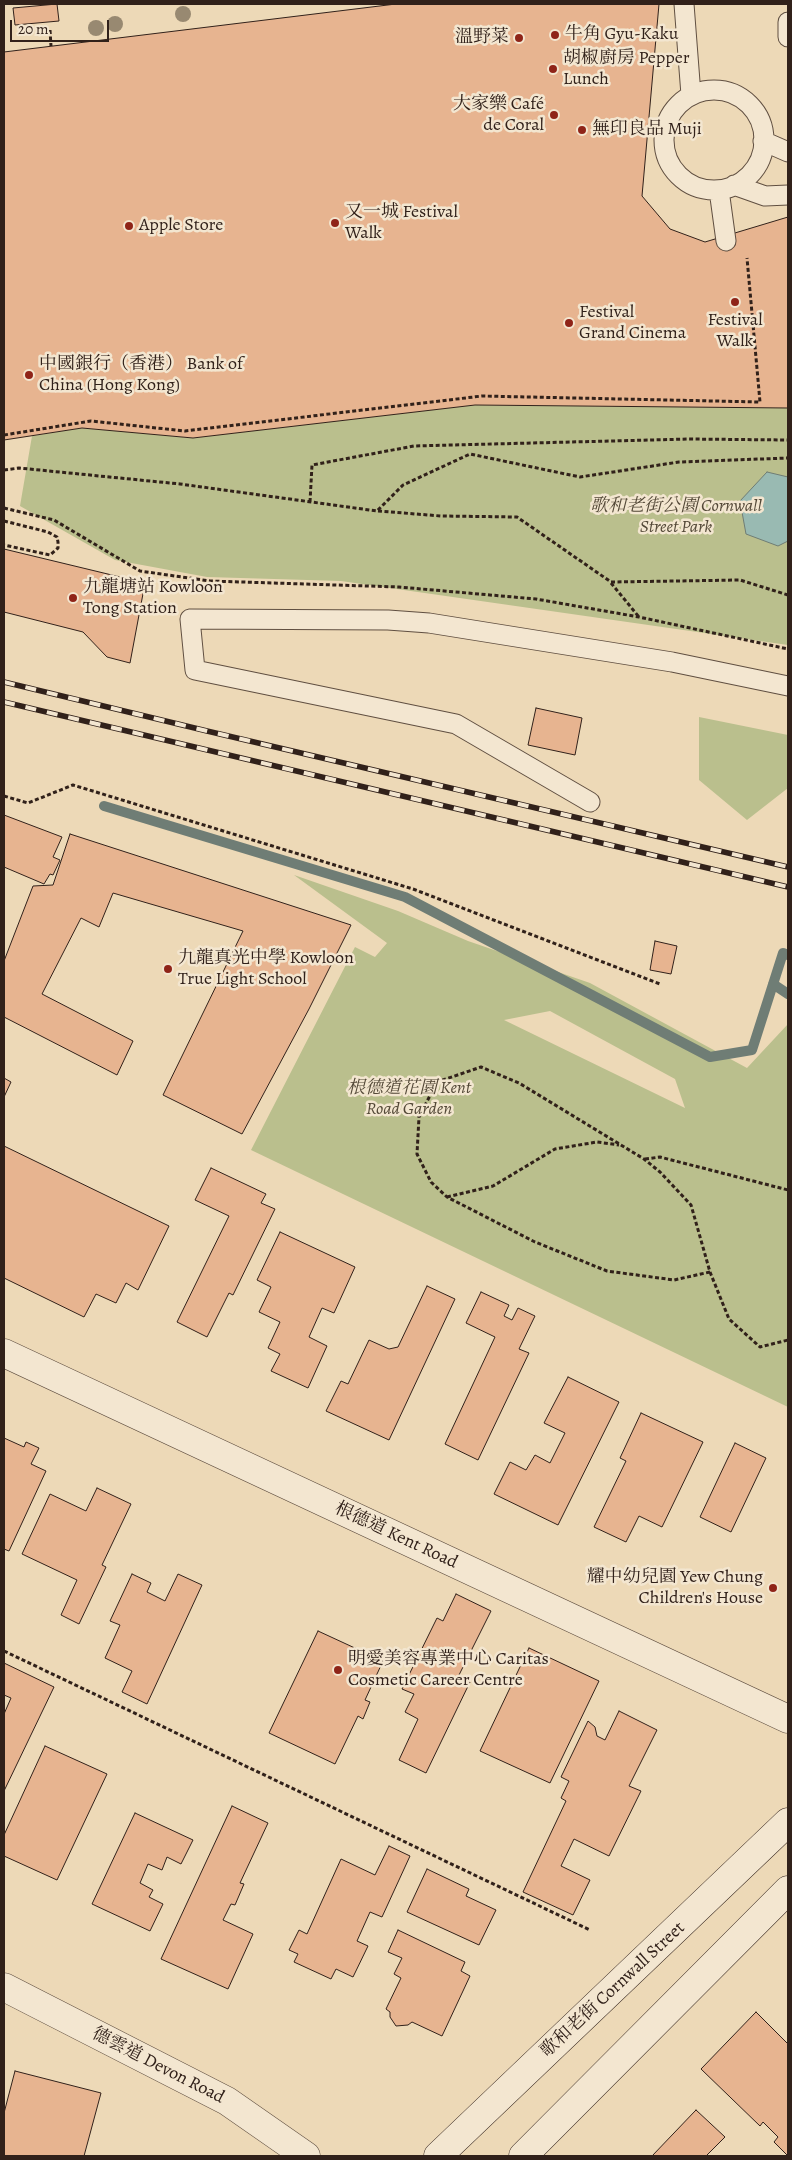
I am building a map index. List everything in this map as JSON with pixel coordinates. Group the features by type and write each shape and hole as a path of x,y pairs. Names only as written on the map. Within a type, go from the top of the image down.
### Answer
{"street":[{"name":"根德道 Kent Road","path":"4,1353 788,1719"},
{"name":"歌和老街 Cornwall Street","path":"438,2156 788,1822"},
{"path":"523,2156 788,1890"},
{"name":"德雲道 Devon Road","path":"4,1987 227,2101 306,2156"}],"lane":[{"path":"684,4 690,95"},
{"path":"788,22 788,38"},
{"path":"726,188 748,177 758,164 763,149 764,133 759,118 750,104 737,95 722,90 706,90 690,95 677,106 668,120 664,137 666,154 673,170 686,182 701,188 726,188 765,196 788,195"},
{"path":"763,141 788,152"},
{"path":"726,188 726,241"},
{"path":"590,802 456,724 194,670 190,619 388,620 429,623 672,662 788,686"}],"path":[{"path":"50,30 52,46"},
{"path":"4,435 91,421 185,431 482,396 760,402 747,256"},
{"path":"310,502 312,465 414,446 679,439 788,440"},
{"path":"377,511 403,485 470,454 580,477 678,462 788,458"},
{"path":"4,470 19,468 151,481 377,511 441,516 517,517 611,582 640,617"},
{"path":"4,508 54,520 140,571 210,581 398,587 536,599 640,617 788,649"},
{"path":"4,521 48,532 57,537 58,548 50,555 4,545"},
{"path":"611,582 740,580 788,595"},
{"path":"4,796 28,803 73,786 413,889 660,984"},
{"path":"710,1272 674,1280 607,1271 535,1242 448,1197 431,1182 417,1154 419,1117 437,1082 480,1066 519,1083 644,1159 660,1172 690,1205 710,1272 729,1319 760,1347 788,1340"},
{"path":"448,1197 492,1186 555,1149 596,1142 622,1145"},
{"path":"644,1159 660,1156 788,1190"},
{"path":"4,1651 590,1930"}],"green space":[{"name":"歌和老街公園 Cornwall Street Park","path":"475,405 788,408 788,645 341,581 207,577 115,560 20,506 32,436 82,428 193,438"},
{"path":"699,717 788,735 788,788 747,820 699,780"},
{"name":"根德道花園 Kent Road Garden","path":"294,875 398,911 468,941 590,983 747,1068 788,1024 788,1407 251,1150 355,947 375,957 387,943","holes":["550,1011 675,1079 685,1108 504,1020"]}],"water":[{"path":"767,472 788,477 788,541 778,546 746,534 740,501"}],"building":[{"path":"57,4 59,21 15,25 13,8"},
{"name":"又一城 Festival Walk","path":"396,4 659,4 642,196 670,229 705,242 788,217 788,408 475,405 193,438 82,428 4,440 4,52"},
{"name":"九龍塘站 Kowloon Tong Station","path":"4,549 145,583 130,663 107,657 83,632 4,612"},
{"path":"536,708 582,718 575,755 528,745"},
{"path":"4,815 62,837 53,857 60,860 53,875 50,874 44,884 4,867"},
{"path":"70,834 351,925 309,1009 242,1134 163,1095 243,931 113,893 99,927 81,918 42,994 133,1041 117,1075 4,1017 4,961 33,886 53,885"},
{"path":"655,941 677,946 671,974 650,970"},
{"path":"4,1078 11,1082 4,1097"},
{"path":"4,1146 169,1226 138,1290 126,1283 116,1303 96,1294 84,1317 4,1278"},
{"path":"211,1168 266,1194 261,1203 275,1209 233,1295 229,1293 207,1337 177,1322 229,1216 195,1200"},
{"path":"280,1232 355,1267 334,1313 322,1308 309,1337 327,1346 308,1388 271,1371 280,1354 268,1348 280,1322 259,1312 271,1287 257,1280"},
{"path":"427,1286 455,1299 389,1440 326,1411 341,1381 348,1384 369,1340 389,1349 398,1347"},
{"path":"481,1292 509,1305 504,1316 512,1320 518,1308 535,1316 519,1349 529,1353 478,1460 445,1444 495,1337 466,1323"},
{"path":"568,1377 619,1402 558,1525 494,1494 510,1462 526,1470 535,1455 550,1463 565,1433 544,1423"},
{"path":"641,1413 703,1442 662,1527 639,1516 626,1542 594,1527 626,1461 620,1458"},
{"path":"4,1438 24,1447 26,1442 39,1448 31,1464 46,1471 9,1551 4,1549"},
{"path":"735,1443 766,1458 731,1532 700,1517"},
{"path":"97,1488 131,1504 102,1565 106,1567 79,1624 61,1615 77,1580 22,1554 50,1494 86,1511"},
{"path":"132,1574 151,1583 147,1592 165,1601 178,1574 202,1585 147,1704 122,1692 132,1671 105,1658 120,1625 110,1621"},
{"path":"456,1594 491,1611 458,1677 470,1682 426,1773 399,1760 418,1719 405,1712 414,1694 402,1689 437,1618 443,1621"},
{"path":"318,1631 383,1661 365,1700 370,1702 363,1719 358,1716 335,1764 269,1733"},
{"path":"529,1648 599,1681 550,1783 480,1751"},
{"path":"4,1663 54,1687 4,1791 4,1714 11,1698 4,1695"},
{"path":"619,1711 657,1730 629,1786 641,1791 609,1856 574,1839 561,1866 590,1880 573,1915 523,1892 566,1801 561,1798 569,1781 561,1777 588,1721 595,1727 597,1736 605,1740"},
{"path":"45,1746 107,1774 57,1880 4,1856 4,1835"},
{"path":"232,1806 268,1823 240,1883 244,1884 235,1905 231,1904 223,1920 253,1934 228,1989 161,1959"},
{"path":"135,1813 193,1840 181,1864 167,1857 162,1870 148,1864 140,1883 153,1890 149,1897 163,1904 150,1931 92,1904"},
{"path":"389,1846 410,1856 382,1917 370,1912 357,1941 368,1946 353,1977 336,1969 331,1979 294,1962 298,1954 289,1950 299,1930 307,1934 341,1859 375,1875"},
{"path":"427,1869 469,1889 466,1896 496,1910 479,1945 407,1912"},
{"path":"398,1930 465,1962 461,1971 470,1976 442,2036 412,2022 408,2025 396,2026 390,2017 390,2012 386,2009 401,1978 394,1974 402,1958 388,1952"},
{"path":"756,2012 788,2044 788,2156 774,2142 778,2137 763,2122 760,2126 701,2069"},
{"path":"15,2071 101,2093 84,2156 4,2156 4,2113"},
{"path":"696,2110 725,2137 706,2156 652,2156"}],"waterway":[{"path":"104,806 405,897 710,1057 752,1050 783,953 788,955"},
{"path":"773,984 788,994"}],"railway":[{"path":"4,682 788,867"},
{"path":"4,702 788,887"}],"place":[{"name":"牛角 Gyu-Kaku","path":"555,35"},
{"name":"溫野菜","path":"519,38"},
{"name":"胡椒廚房 Pepper Lunch","path":"553,69"},
{"name":"大家樂 Café de Coral","path":"554,115"},
{"name":"無印良品 Muji","path":"582,130"},
{"name":"又一城 Festival Walk","path":"335,223"},
{"name":"Apple Store","path":"129,226"},
{"name":"Festival Walk","path":"735,302"},
{"name":"Festival Grand Cinema","path":"569,323"},
{"name":"中國銀行（香港） Bank of China (Hong Kong)","path":"29,375"},
{"name":"九龍塘站 Kowloon Tong Station","path":"73,598"},
{"name":"九龍真光中學 Kowloon True Light School","path":"168,969"},
{"name":"耀中幼兒園 Yew Chung Children's House","path":"773,1588"},
{"name":"明愛美容專業中心 Caritas Cosmetic Career Centre","path":"338,1670"}]}
